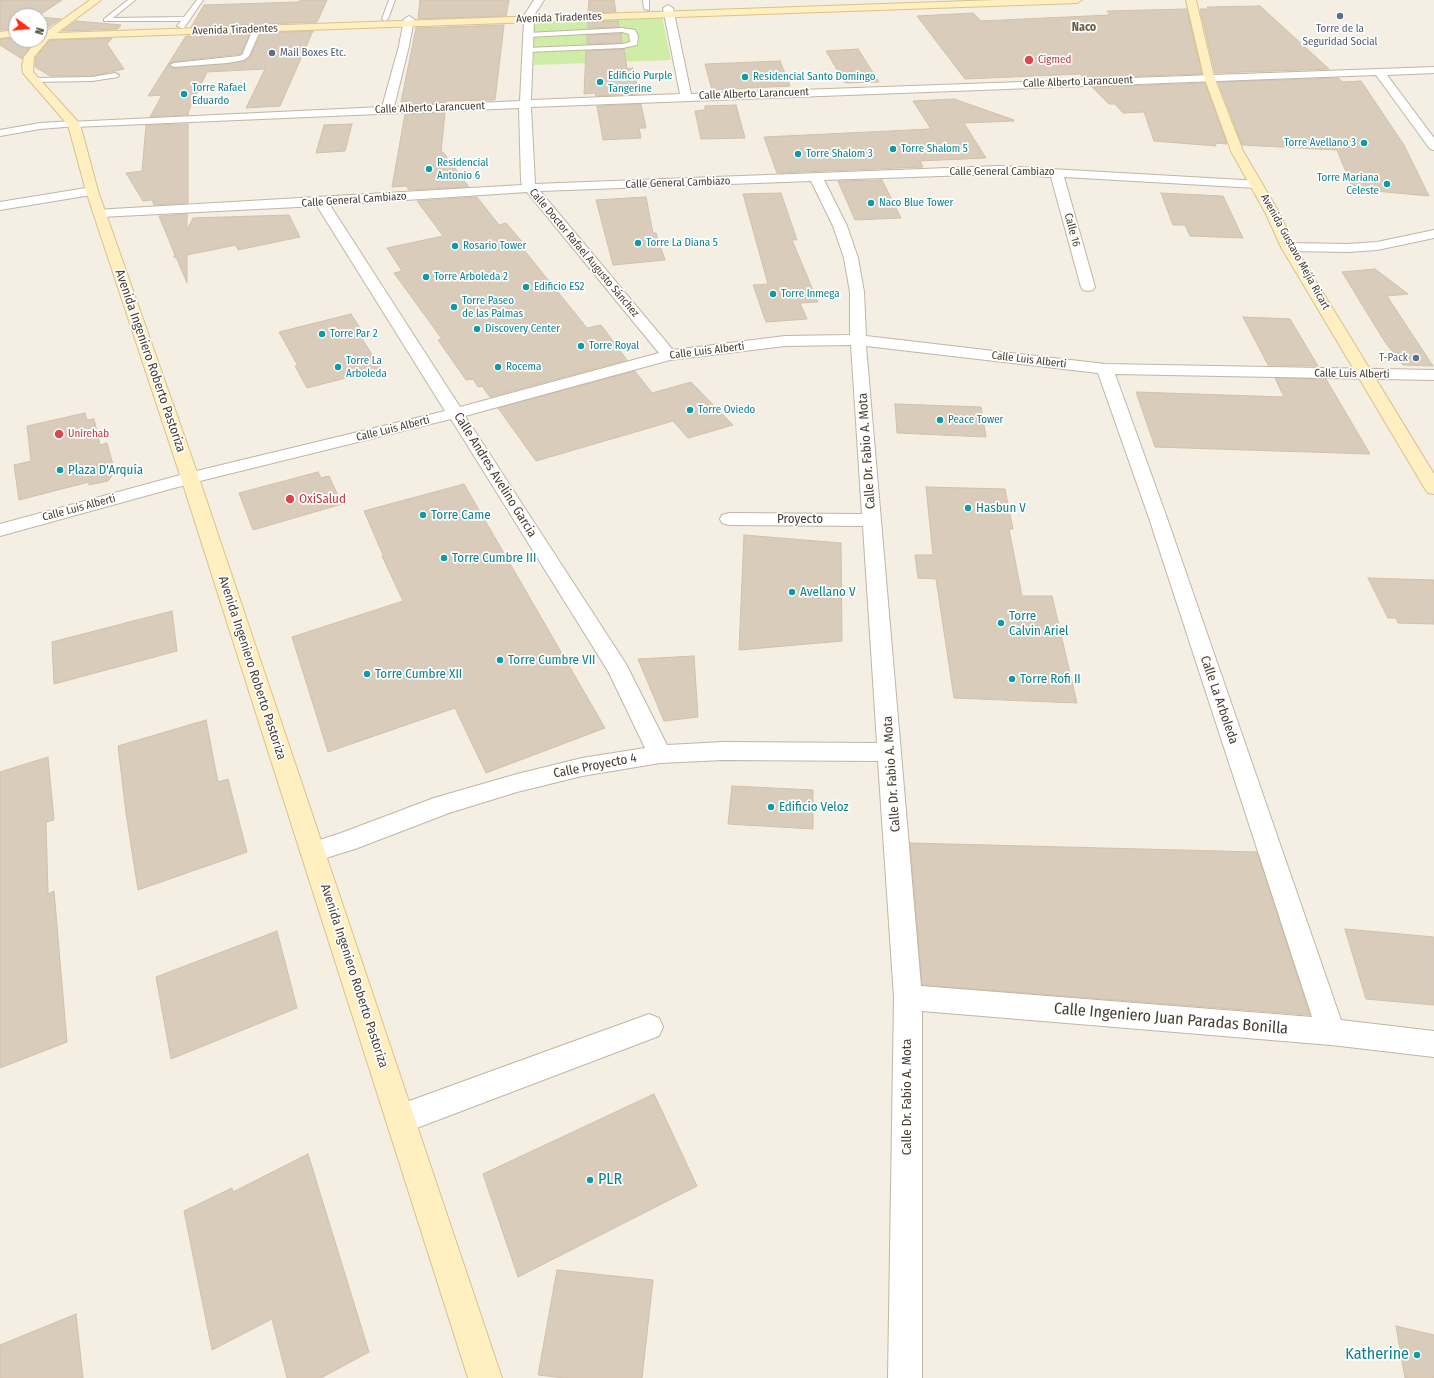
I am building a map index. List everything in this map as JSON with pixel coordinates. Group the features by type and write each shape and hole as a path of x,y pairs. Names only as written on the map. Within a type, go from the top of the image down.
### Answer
{"street":[{"name":"Avenida Ingeniero Roberto Pastoriza","path":"48,31 96,0"},
{"name":"Calle Doctor Rafael Augusto Sánchez","path":"539,0 529,17 527,50 525,170 530,188 669,355"},
{"name":"Avenida Tiradentes","path":"529,17 646,4 668,11 771,3 892,0"},
{"name":"Avenida Tiradentes","path":"48,33 257,29 408,21 668,11 1077,0"},
{"name":"Avenida Gustavo Mejía Ricart","path":"1191,0 1209,77 1237,151 1288,246 1434,489"},
{"path":"668,11 686,97"},
{"name":"Avenida Tiradentes","path":"48,33 183,22 385,19 408,21"},
{"path":"387,110 408,21"},
{"name":"Avenida Ingeniero Roberto Pastoriza","path":"35,48 27,66 28,73 74,124 92,191 190,478 485,1378"},
{"name":"Calle Alberto Larancuent","path":"74,124 686,97 1434,70"},
{"path":"1379,72 1434,146"},
{"name":"Calle General Cambiazo","path":"100,213 321,202 530,188 1000,170 1256,184"},
{"name":"Calle 16","path":"1056,172 1088,287"},
{"name":"Calle Dr. Fabio A. Mota","path":"816,178 840,226 851,258 857,292 858,340 908,997 905,1378"},
{"path":"0,206 92,191"},
{"name":"Calle Andres Avelino Garcia","path":"321,202 618,669 642,713 660,754"},
{"path":"1288,246 1348,248 1377,246 1434,234"},
{"name":"Calle Luis Alberti","path":"0,530 190,478 456,413 669,355 785,340 858,340 1105,369 1434,375"},
{"name":"Calle La Arboleda","path":"1105,369 1158,518 1331,1032"},
{"name":"Proyecto","path":"729,518 872,520"},
{"name":"Calle Proyecto 4","path":"312,852 346,842 443,805 517,783 582,768 660,754 723,751 890,752"},
{"name":"Calle Ingeniero Juan Paradas Bonilla","path":"908,997 1331,1032 1434,1044"},
{"path":"401,1119 649,1027"}],"lane":[{"path":"132,0 106,20 183,22 200,0"},
{"path":"385,19 392,0"},
{"path":"174,65 228,61 241,58 245,56 257,29"},
{"path":"527,50 629,45 634,43 634,36 632,32 622,30 528,35"},
{"path":"560,34 561,49"},
{"path":"33,80 92,79 115,75"},
{"path":"0,133 40,126 74,124"}],"green space":[{"path":"662,17 671,60 534,65 534,20"}],"building":[{"path":"0,0 62,0 48,9 48,8 8,8 8,30 0,30"},
{"path":"300,0 327,0 317,22 191,27 204,5 299,2"},
{"path":"420,0 509,0 506,16 418,19"},
{"path":"589,0 614,0 616,12 588,13"},
{"path":"1260,6 1329,69 1215,73 1200,9 1210,9 1207,7"},
{"path":"1187,9 1202,74 1084,78 1080,74 965,79 917,16 973,13 981,21 1110,15 1107,11"},
{"path":"48,18 61,19 48,27"},
{"path":"76,21 121,25 118,29 62,31"},
{"path":"618,21 619,27 588,28 588,22"},
{"path":"504,25 495,100 446,101 445,103 407,105 407,102 401,102 416,28"},
{"path":"313,31 280,106 246,108 265,69 207,72 188,115 150,117 162,95 148,96 186,36 250,33 241,54 174,62 169,64 173,68 244,61 250,57 261,33"},
{"path":"621,34 622,43 587,44 587,35"},
{"path":"8,38 8,48 30,48 22,59 0,45 0,39"},
{"path":"112,38 107,44 124,69 92,76 50,76 35,67 35,58 43,48 48,48 48,42 50,40"},
{"path":"624,49 627,69 633,68 639,94 596,96 595,93 584,94 586,51"},
{"path":"858,49 879,82 845,83 826,51"},
{"name":"Residencial Santo Domingo","path":"780,61 790,86 712,90 705,64"},
{"path":"1338,78 1343,82 1361,81 1404,145 1429,196 1353,189 1337,150 1242,145 1218,82"},
{"path":"1205,83 1227,144 1215,143 1216,146 1154,141 1144,112 1123,113 1115,104 1109,104 1092,87"},
{"path":"954,99 1014,120 964,123 986,158 920,161 923,167 777,173 764,137 931,129 913,101"},
{"path":"641,104 646,128 639,128 641,138 603,140 597,106"},
{"path":"736,105 745,138 701,139 695,111 705,110 705,106"},
{"path":"445,113 441,152 443,152 469,187 409,190 406,186 392,187 405,114"},
{"path":"188,124 188,203 154,205 152,200 143,201 126,173 142,171 146,125"},
{"path":"352,124 345,151 316,153 324,125"},
{"name":"Naco Blue Tower","path":"882,180 901,218 855,220 838,181"},
{"path":"781,193 797,240 792,240 818,302 800,303 807,319 766,322 753,285 768,284 743,194"},
{"path":"1161,193 1223,196 1243,238 1190,236 1185,225 1173,225"},
{"path":"477,197 499,225 506,223 524,244 520,245 587,328 601,325 627,360 490,397 482,386 478,387 473,379 466,380 438,340 442,339 394,273 402,271 387,248 443,236 417,201"},
{"path":"646,197 653,233 656,233 665,260 613,265 596,200"},
{"path":"187,214 187,230 193,218 289,215 300,237 238,250 236,245 187,255 187,283 176,257 174,258 175,255 159,216"},
{"path":"1375,269 1408,294 1387,296 1433,366 1403,365 1385,342 1342,272"},
{"path":"351,314 365,336 361,337 381,369 307,388 295,366 298,366 279,332"},
{"path":"1243,317 1290,319 1318,366 1268,365"},
{"path":"635,371 652,393 691,382 733,425 688,438 673,421 536,461 498,408"},
{"path":"1275,378 1326,379 1370,454 1155,447 1136,392 1284,397"},
{"name":"Peace Tower","path":"895,404 981,407 986,437 897,433"},
{"path":"85,413 87,420 94,419 100,445 107,443 115,472 108,481 89,485 89,482 19,500 14,465 31,461 27,426"},
{"name":"OxiSalud","path":"318,472 321,478 329,476 342,504 253,530 239,493"},
{"path":"464,484 605,728 486,773 455,708 328,752 292,637 403,601 382,556 383,555 364,511"},
{"path":"926,487 1005,489 1013,529 1009,529 1022,596 1052,596 1077,703 954,698 936,579 918,578 915,555 933,555"},
{"name":"Avellano V","path":"744,535 841,543 842,641 739,650"},
{"path":"1368,578 1434,580 1434,624 1398,623 1396,618 1388,618"},
{"path":"172,611 177,651 54,684 52,642"},
{"path":"694,656 698,717 664,721 638,659"},
{"path":"206,720 218,782 228,779 247,852 138,890 126,813 118,746"},
{"path":"48,757 54,820 46,822 48,894 54,891 67,1042 0,1068 0,772"},
{"name":"Edificio Veloz","path":"732,786 813,790 813,829 728,824"},
{"path":"910,843 1257,852 1310,1015 922,985"},
{"path":"1345,929 1434,937 1434,1005 1366,999"},
{"path":"277,931 297,1008 171,1059 156,977"},
{"name":"PLR","path":"654,1094 697,1186 518,1277 483,1174"},
{"path":"308,1154 369,1352 321,1378 287,1378 272,1319 212,1350 184,1211 232,1188 233,1192"},
{"path":"557,1270 653,1280 642,1378 565,1378 538,1375"},
{"path":"76,1314 83,1378 0,1378 0,1345"},
{"name":"Katherine","path":"1396,1326 1434,1335 1434,1378 1405,1378"}],"place":[{"name":"Torre de la Seguridad Social","path":"1340,16"},
{"name":"Mail Boxes Etc.","path":"272,53"},
{"name":"Cigmed","path":"1029,60"},
{"name":"Residencial Santo Domingo","path":"745,77"},
{"name":"Edificio Purple Tangerine","path":"600,82"},
{"name":"Torre Rafael Eduardo","path":"184,94"},
{"name":"Torre Avellano 3","path":"1364,143"},
{"name":"Torre Shalom 5","path":"893,149"},
{"name":"Torre Shalom 3","path":"798,154"},
{"name":"Residencial Antonio 6","path":"429,169"},
{"name":"Torre Mariana Celeste","path":"1387,184"},
{"name":"Naco Blue Tower","path":"871,203"},
{"name":"Torre La Diana 5","path":"638,243"},
{"name":"Rosario Tower","path":"455,246"},
{"name":"Torre Arboleda 2","path":"426,277"},
{"name":"Edificio ES2","path":"526,287"},
{"name":"Torre Inmega","path":"773,294"},
{"name":"Torre Paseo de las Palmas","path":"454,307"},
{"name":"Discovery Center","path":"477,329"},
{"name":"Torre Par 2","path":"322,334"},
{"name":"Torre Royal","path":"581,346"},
{"name":"T-Pack","path":"1416,358"},
{"name":"Torre La Arboleda","path":"338,367"},
{"name":"Rocema","path":"498,367"},
{"name":"Torre Oviedo","path":"690,410"},
{"name":"Peace Tower","path":"940,420"},
{"name":"Unirehab","path":"59,434"},
{"name":"Plaza D'Arquía","path":"60,470"},
{"name":"OxiSalud","path":"290,499"},
{"name":"Hasbun V","path":"968,508"},
{"name":"Torre Came","path":"423,515"},
{"name":"Torre Cumbre III","path":"444,558"},
{"name":"Avellano V","path":"792,592"},
{"name":"Torre Calvin Ariel","path":"1001,623"},
{"name":"Torre Cumbre VII","path":"500,660"},
{"name":"Torre Cumbre XII","path":"367,674"},
{"name":"Torre Rofi II","path":"1012,679"},
{"name":"Edificio Veloz","path":"771,807"},
{"name":"PLR","path":"590,1180"},
{"name":"Katherine","path":"1417,1355"}],"district":[{"name":"Naco","path":"1084,28"}]}
